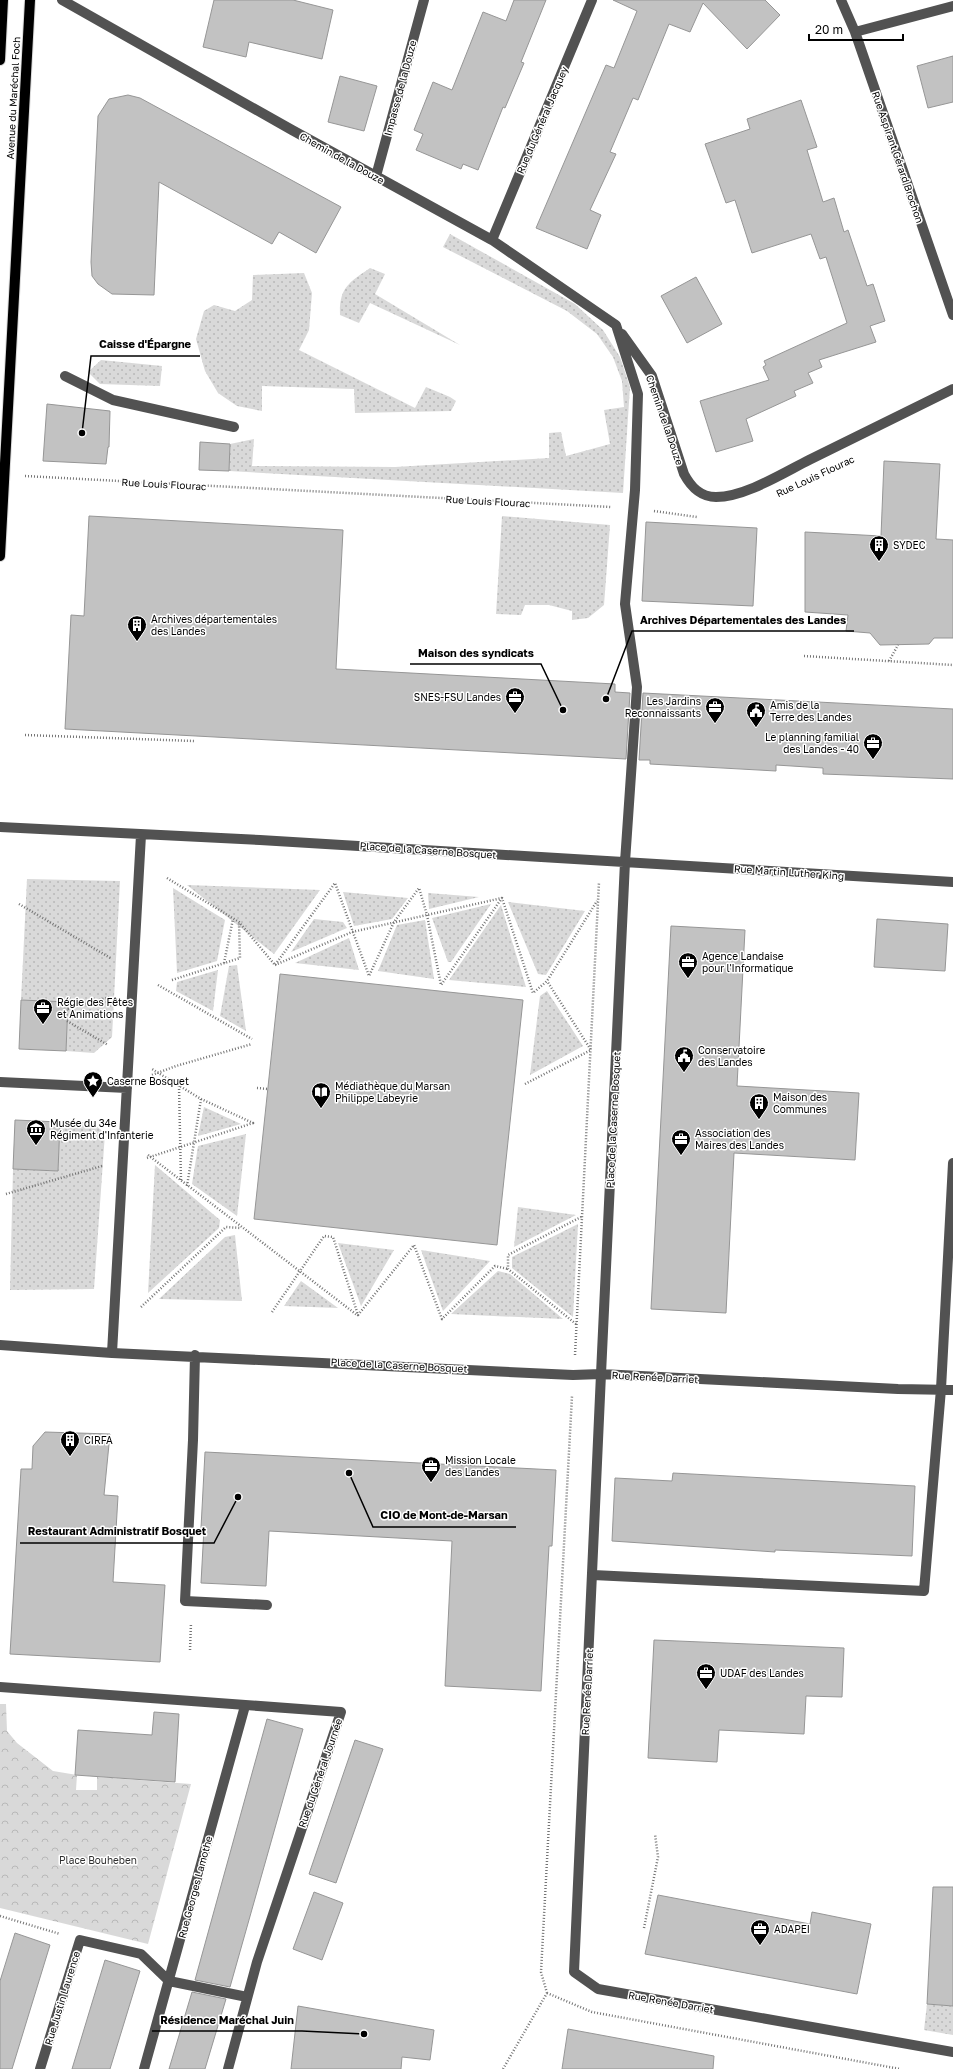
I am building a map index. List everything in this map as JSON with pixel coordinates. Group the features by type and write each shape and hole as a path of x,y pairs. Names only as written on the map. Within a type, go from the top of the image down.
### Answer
{"main road":[{"name":"Avenue du Maréchal Foch","path":"0,60 3,0"},
{"name":"Avenue du Maréchal Foch","path":"0,556 4,475 3,434 11,372 30,0"}],"street":[{"name":"Chemin de la Douze","path":"62,0 292,130 492,240 616,326 652,376 684,474 691,487 701,494"},
{"name":"Impasse de la Douze","path":"376,176 424,0"},
{"name":"Rue du Général Jacquey","path":"492,240 592,0"},
{"name":"Rue Aspirant Gérard Brochon","path":"841,0 855,32 953,315"},
{"path":"855,32 953,6"},
{"name":"Chemin de la Douze","path":"616,326 638,394 633,509 625,604 637,687 625,862"},
{"path":"65,376 113,400 234,427"},
{"name":"Rue Louis Flourac","path":"701,494 715,498 731,496 766,481 953,389"},
{"name":"Place de la Caserne Bosquet","path":"0,827 268,840 625,862 601,1374 574,1375 112,1353 0,1345"},
{"path":"112,1353 141,835"},
{"name":"Rue Martin Luther King","path":"625,862 953,882"},
{"path":"0,1082 127,1088"},
{"path":"592,1575 924,1591 941,1389 953,1163"},
{"path":"195,1356 193,1440 185,1601 267,1606"},
{"name":"Rue Renée Darriet","path":"953,1390 898,1389 601,1374 574,1972 598,1989 953,2052"},
{"name":"Rue du Général Journée","path":"0,1687 341,1712 257,1962 228,2069"},
{"name":"Rue Georges Lamothe","path":"144,2069 245,1706"},
{"name":"Rue Justin Laurence","path":"40,2069 80,1940 141,1954 169,1980 247,1998"}],"path":[{"name":"Rue Louis Flourac","path":"4,475 633,509 702,517"},
{"path":"889,661 898,645"},
{"path":"804,656 953,665"},
{"path":"25,736 194,741"},
{"path":"167,878 239,922 275,965"},
{"path":"275,965 335,883 369,976 394,922 419,888 427,915 442,985 502,898"},
{"path":"275,965 352,932 502,898"},
{"path":"502,898 533,994 547,981 598,899"},
{"path":"19,904 121,965 133,968"},
{"path":"224,963 233,919"},
{"path":"172,980 240,958 239,922"},
{"path":"525,1084 591,1050 547,981"},
{"path":"158,985 252,1039"},
{"path":"68,1009 114,996"},
{"path":"67,1021 112,1048"},
{"path":"152,1075 252,1044"},
{"path":"152,1069 201,1099 253,1123 194,1143 148,1156 358,1315"},
{"path":"179,1086 181,1181"},
{"path":"257,1088 268,1089"},
{"path":"188,1186 201,1099"},
{"path":"6,1194 103,1166"},
{"path":"508,1268 508,1255 582,1217"},
{"path":"141,1307 226,1227 242,1228"},
{"path":"272,1312 324,1236 333,1237 358,1315"},
{"path":"358,1315 414,1245 442,1319 495,1266 508,1268 576,1324"},
{"path":"190,1650 192,1601"},
{"path":"644,1928 658,1856 656,1834"},
{"path":"0,1916 80,1940"},
{"path":"503,2069 547,1994 592,2012 900,2069"}],"green space":[{"path":"450,234 575,304 603,330 620,357 630,387 623,493 229,471 230,444 254,439 252,466 395,467 549,458 549,433 561,432 566,456 610,444 604,410 624,407 622,381 613,357 597,334 567,311 443,247"},
{"path":"370,268 385,274 375,294 460,345 370,303 359,323 340,315 341,298 347,286"},
{"path":"304,273 312,293 309,330 299,350 415,408 426,387 456,401 451,411 355,413 354,389 262,386 262,411 237,406 218,393 205,371 196,339 204,311 214,305 235,311 252,300 253,275"},
{"path":"101,360 162,366 160,386 100,384 88,372"},
{"path":"502,516 610,525 604,605 588,618 572,620 572,611 549,605 525,605 521,615 496,614"},
{"path":"27,879 120,881 112,1037 94,1053 66,1051 67,1002 21,1000"},
{"path":"187,885 320,890 274,954"},
{"path":"173,888 225,920 217,961 177,973"},
{"path":"343,892 408,898 392,919 354,926"},
{"path":"428,893 479,897 429,909"},
{"path":"508,902 585,911 546,975 538,974"},
{"path":"491,904 451,962 448,962 432,918"},
{"path":"501,905 526,987 449,980"},
{"path":"314,919 343,922 347,928 291,952"},
{"path":"425,920 434,979 378,971 397,925"},
{"path":"349,938 359,970 295,963"},
{"path":"237,965 246,1031 220,1016 229,966"},
{"path":"218,970 213,1011 176,991 177,982"},
{"path":"547,991 583,1046 530,1075 540,996"},
{"path":"204,1107 241,1124 198,1136"},
{"path":"60,1122 91,1122 105,1133 94,1289 10,1290 13,1169 58,1171"},
{"path":"246,1134 237,1216 192,1184 198,1146"},
{"path":"155,1165 220,1220 219,1228 148,1293"},
{"path":"518,1207 576,1215 514,1247"},
{"path":"578,1224 573,1317 512,1268 512,1257"},
{"path":"235,1235 242,1301 159,1299 225,1237"},
{"path":"338,1243 394,1250 361,1306"},
{"path":"421,1250 490,1261 443,1311"},
{"path":"498,1271 510,1274 563,1319 451,1314"},
{"path":"301,1281 338,1308 284,1306"},
{"name":"Place Bouheben","path":"0,1704 6,1704 7,1731 17,1743 53,1771 77,1775 76,1790 97,1790 97,1777 191,1784 148,1944 0,1908"},
{"path":"927,2004 953,2006 953,2035 924,2030"}],"building":[{"path":"214,0 293,0 333,10 322,59 249,42 246,57 203,47"},
{"path":"514,0 546,0 521,62 524,63 505,108 503,107 478,170 463,164 461,169 416,150 423,134 414,130 433,82 452,90 483,12 506,21"},
{"path":"613,0 765,0 780,15 747,49 703,3 690,32 669,24 638,100 633,98 610,152 616,154 590,210 601,215 587,249 536,228 606,65 614,68 637,11"},
{"path":"953,56 953,102 928,108 917,66"},
{"path":"340,76 377,86 364,131 328,122"},
{"path":"128,95 140,98 341,207 316,253 279,232 272,244 159,182 154,295 112,294 98,284 92,276 91,262 98,116 109,99"},
{"path":"801,100 817,147 807,150 823,202 834,198 844,232 848,230 867,286 873,284 885,321 870,326 876,342 819,360 822,367 808,373 813,383 794,391 796,396 746,419 753,441 716,452 700,401 769,380 763,367 766,365 764,361 847,323 826,257 820,259 811,234 752,253 735,200 726,203 705,144 750,129 747,119"},
{"path":"696,277 722,324 687,343 661,296"},
{"path":"47,404 110,411 109,447 106,464 43,461"},
{"path":"200,442 230,444 229,471 199,470"},
{"name":"SYDEC","path":"884,461 940,464 936,539 953,540 953,638 934,638 929,644 880,645 870,633 846,631 848,615 805,612 805,532 881,536"},
{"name":"Archives départementales des Landes","path":"89,516 343,530 336,669 615,684 615,692 630,693 626,759 65,729 71,615 84,616"},
{"path":"646,522 757,528 753,606 642,601"},
{"path":"643,693 953,709 953,779 823,774 823,768 776,765 776,771 650,764 650,760 639,760"},
{"path":"877,919 948,924 945,971 874,967"},
{"name":"Maison des Communes","path":"671,926 745,930 737,1086 859,1093 855,1160 734,1153 726,1313 651,1309"},
{"name":"Médiathèque du Marsan Philippe Labeyrie","path":"280,974 523,1000 497,1245 254,1219"},
{"path":"21,1000 68,1002 66,1051 19,1049"},
{"path":"15,1120 60,1122 58,1171 13,1169"},
{"path":"45,1432 110,1434 104,1495 118,1496 113,1582 165,1585 160,1662 10,1654 21,1469 32,1469 33,1446"},
{"path":"205,1452 556,1470 552,1546 549,1546 541,1691 445,1686 452,1541 269,1531 266,1586 201,1583 204,1528 201,1528"},
{"path":"673,1473 915,1486 912,1556 775,1550 775,1552 612,1541 615,1478 672,1481"},
{"path":"654,1640 844,1648 842,1697 806,1696 804,1734 719,1730 717,1762 648,1758"},
{"path":"154,1712 179,1714 175,1782 75,1775 78,1730 152,1735"},
{"path":"267,1719 303,1729 230,1987 195,1980"},
{"path":"355,1740 383,1749 336,1883 309,1874"},
{"path":"933,1887 953,1887 953,2006 927,2004"},
{"path":"314,1892 343,1903 322,1960 293,1949"},
{"path":"658,1895 810,1924 812,1912 871,1924 857,1994 645,1954"},
{"path":"15,1933 50,1945 12,2069 0,2069 0,1981"},
{"path":"105,1960 140,1971 110,2069 72,2069"},
{"path":"192,1992 226,1999 205,2069 169,2069"},
{"path":"298,2006 434,2030 430,2060 402,2057 401,2069 291,2069"},
{"path":"568,2029 714,2056 713,2069 562,2069"}],"place":[{"name":"Caisse d'Épargne","path":"82,433"},
{"name":"SYDEC","path":"879,562"},
{"name":"Archives départementales des Landes","path":"137,642"},
{"name":"Archives Départementales des Landes","path":"606,699"},
{"name":"Maison des syndicats","path":"563,710"},
{"name":"SNES-FSU Landes","path":"515,714"},
{"name":"Les Jardins Reconnaissants","path":"715,724"},
{"name":"Amis de la Terre des Landes","path":"756,728"},
{"name":"Le planning familial des Landes - 40","path":"873,760"},
{"name":"Agence Landaise pour l'Informatique","path":"688,979"},
{"name":"Régie des Fêtes et Animations","path":"43,1025"},
{"name":"Conservatoire des Landes","path":"684,1073"},
{"name":"Caserne Bosquet","path":"93,1098"},
{"name":"Médiathèque du Marsan Philippe Labeyrie","path":"321,1109"},
{"name":"Maison des Communes","path":"759,1120"},
{"name":"Musée du 34e Régiment d'Infanterie","path":"36,1146"},
{"name":"Association des Maires des Landes","path":"681,1156"},
{"name":"CIRFA","path":"70,1457"},
{"name":"CIO de Mont-de-Marsan","path":"349,1473"},
{"name":"Mission Locale des Landes","path":"431,1483"},
{"name":"Restaurant Administratif Bosquet","path":"238,1497"},
{"name":"UDAF des Landes","path":"706,1690"},
{"name":"ADAPEI","path":"760,1946"},
{"name":"Résidence Maréchal Juin","path":"364,2034"}]}
